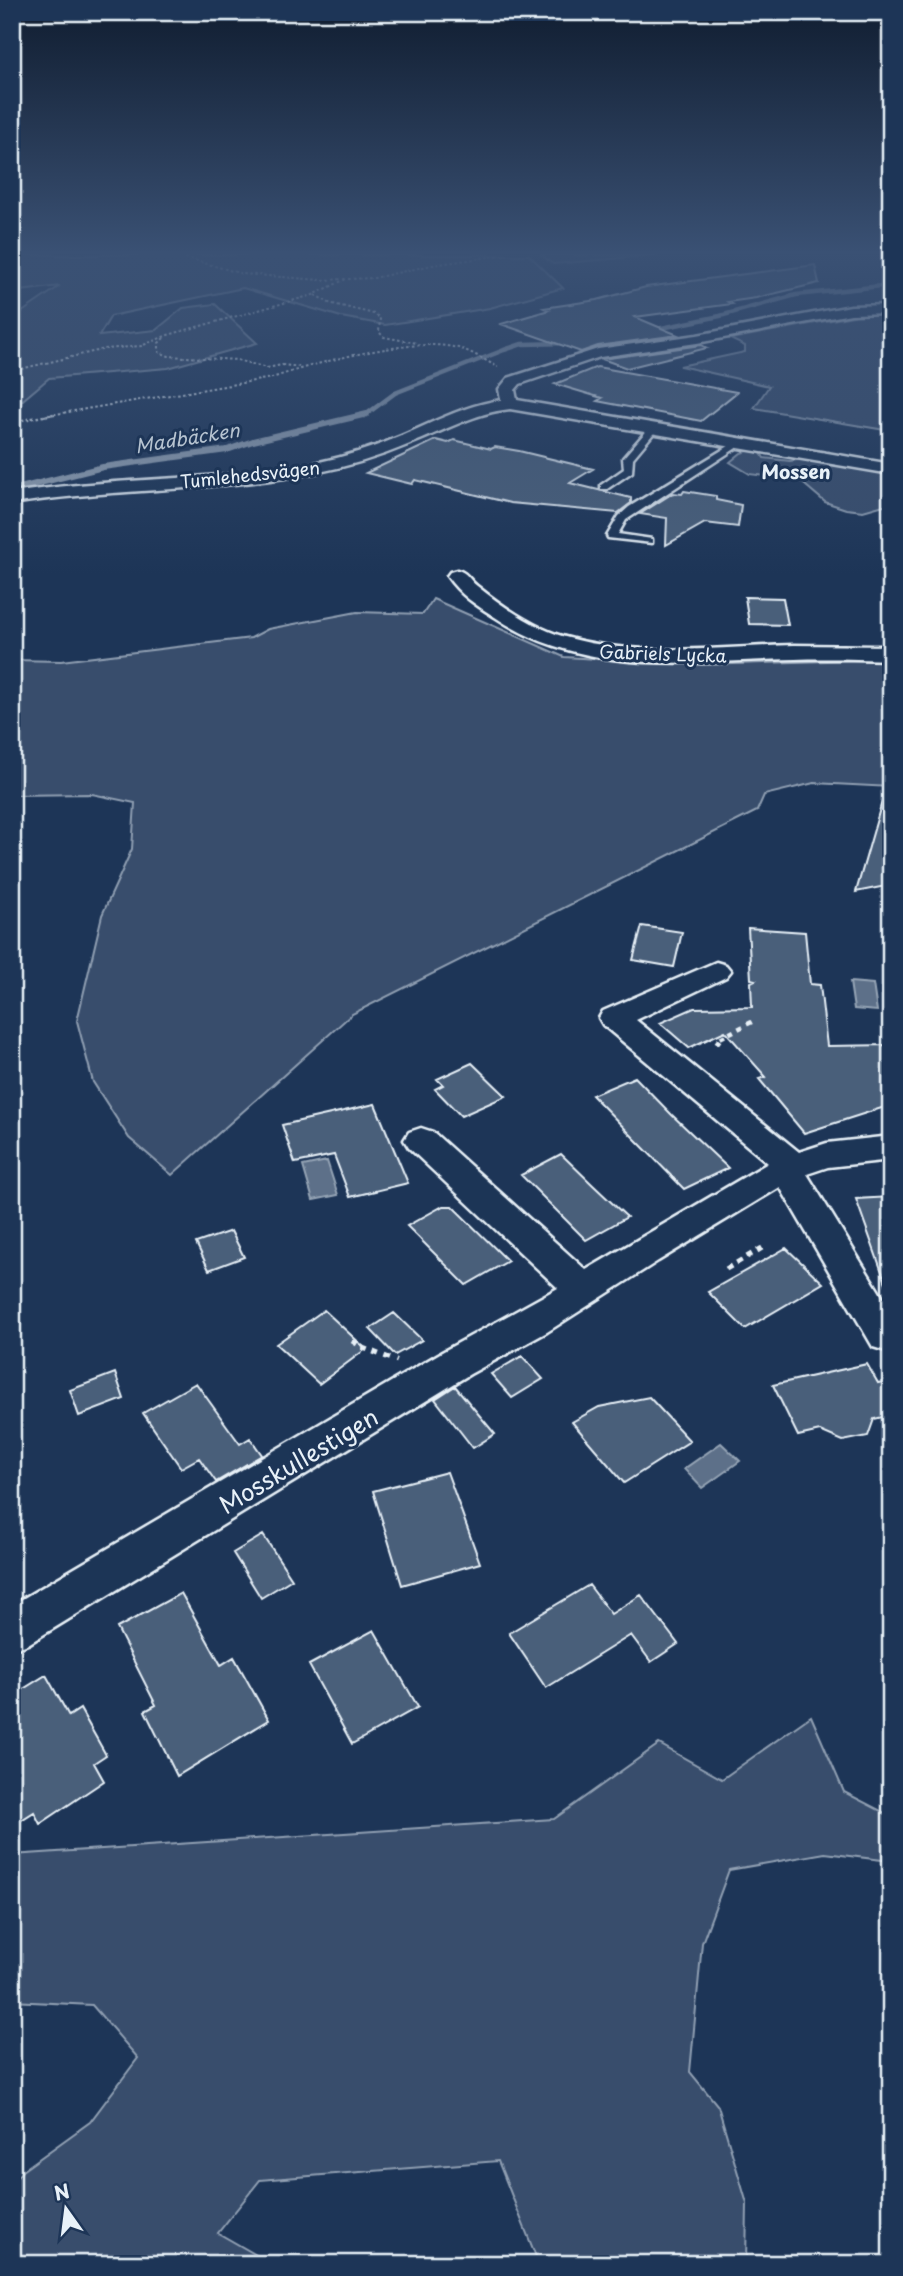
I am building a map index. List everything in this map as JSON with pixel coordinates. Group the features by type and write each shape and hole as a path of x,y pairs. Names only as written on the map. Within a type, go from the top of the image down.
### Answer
{"street":[{"path":"510,404 507,389 514,381 573,361"},
{"name":"Tumlehedsvägen","path":"12,499 56,492 268,475 316,468 385,448 468,412 510,404 891,469"},
{"name":"Gabriels Lycka","path":"457,576 467,589 527,629 554,641 590,650 673,657 796,652 891,653"},
{"path":"716,971 614,1018 789,1167 887,1336"},
{"path":"421,1140 583,1289"},
{"name":"Mosskullestigen","path":"12,1629 789,1167 827,1155 891,1147"}],"lane":[{"path":"604,487 629,470 628,458 654,428"},
{"path":"649,541 612,536 622,518 632,509 740,443"}],"path":[{"path":"12,371 53,361"},
{"path":"242,361 267,368 282,365 304,367"},
{"path":"12,422 271,378 333,361"},
{"path":"720,1043 716,1040 754,1021"},
{"path":"726,1269 764,1247"},
{"path":"352,1341 362,1350 385,1352 398,1362 405,1359"}],"shaded area":[{"path":"12,361 192,361 168,368 49,378 12,409"},
{"path":"702,361 891,361 891,431 754,408 769,386 680,366"},
{"path":"751,450 761,453 764,458 790,461 804,459 891,471 891,503 863,511 846,509 825,502 799,480 750,474 730,462 741,453"},
{"path":"433,599 564,657 702,665 891,659 891,787 814,783 764,795 757,811 352,1014 172,1175 129,1138 93,1082 77,1021 102,915 132,849 135,803 92,794 12,795 12,660 61,661 251,638 268,629 357,612 423,614"},
{"path":"850,982 873,984 877,1011 854,1009"},
{"path":"327,1161 338,1195 313,1200 303,1166"},
{"path":"721,1443 740,1461 702,1488 684,1469"},
{"path":"811,1716 844,1792 891,1816 891,1861 825,1853 729,1870 702,1943 690,2072 718,2106 747,2204 746,2264 539,2264 498,2161 260,2180 218,2233 272,2264 12,2264 12,2183 22,2171 90,2122 138,2058 92,2005 12,2001 12,1855 554,1819 659,1744 722,1779"}],"building":[{"path":"608,361 654,361 627,368"},
{"path":"597,367 737,392 701,421 597,401 602,398 555,384"},
{"path":"436,440 448,443 454,440 491,449 495,447 519,451 593,469 570,483 631,498 631,503 618,513 510,503 415,480 412,484 366,473"},
{"path":"684,491 716,496 716,500 741,505 738,527 705,523 666,545 667,518 640,514 673,493 682,494"},
{"path":"745,597 783,598 788,625 749,624"},
{"path":"883,798 891,799 891,885 856,892"},
{"path":"642,926 682,932 674,967 633,960"},
{"path":"748,928 805,932 810,984 820,985 827,1046 891,1045 891,1105 804,1133 759,1079 766,1077 725,1031 689,1048 660,1023 694,1008 752,1007 751,982 755,980 751,979"},
{"path":"472,1063 506,1096 461,1116 435,1089 443,1085 437,1079"},
{"path":"635,1077 728,1168 684,1189 592,1095"},
{"path":"375,1104 408,1183 350,1197 334,1155 295,1163 282,1125"},
{"path":"561,1154 627,1217 586,1240 521,1175"},
{"path":"891,1197 891,1286 887,1286 856,1199"},
{"path":"443,1206 452,1206 508,1261 466,1285 407,1226"},
{"path":"231,1231 244,1257 209,1270 196,1243"},
{"path":"786,1248 823,1283 745,1329 708,1292"},
{"path":"324,1310 366,1349 319,1384 276,1344"},
{"path":"394,1313 422,1340 395,1355 370,1329"},
{"path":"522,1356 543,1379 512,1398 491,1374"},
{"path":"867,1364 878,1383 891,1380 891,1415 874,1419 868,1436 843,1441 820,1431 798,1436 773,1385"},
{"path":"115,1373 124,1399 79,1416 70,1390"},
{"path":"196,1383 240,1444 250,1438 262,1455 216,1482 199,1458 181,1468 143,1413"},
{"path":"455,1386 495,1434 473,1448 435,1399"},
{"path":"649,1397 690,1441 624,1483 572,1422 599,1407"},
{"path":"447,1472 480,1563 402,1585 373,1491"},
{"path":"263,1535 292,1579 261,1598 233,1553"},
{"path":"589,1585 611,1614 641,1595 678,1644 651,1662 631,1635 546,1688 509,1633"},
{"path":"181,1593 221,1665 234,1657 269,1720 177,1776 145,1711 156,1705 117,1628"},
{"path":"374,1630 418,1707 352,1744 309,1665"},
{"path":"46,1675 69,1716 80,1709 106,1755 94,1763 104,1781 40,1824 34,1812 12,1826 12,1696"}],"waterway":[{"name":"Madbäcken","path":"367,414 395,393 476,361"},
{"name":"Madbäcken","path":"12,490 103,467 227,450 253,441 367,414"}],"district":[{"name":"Mossen","path":"796,471"}]}
